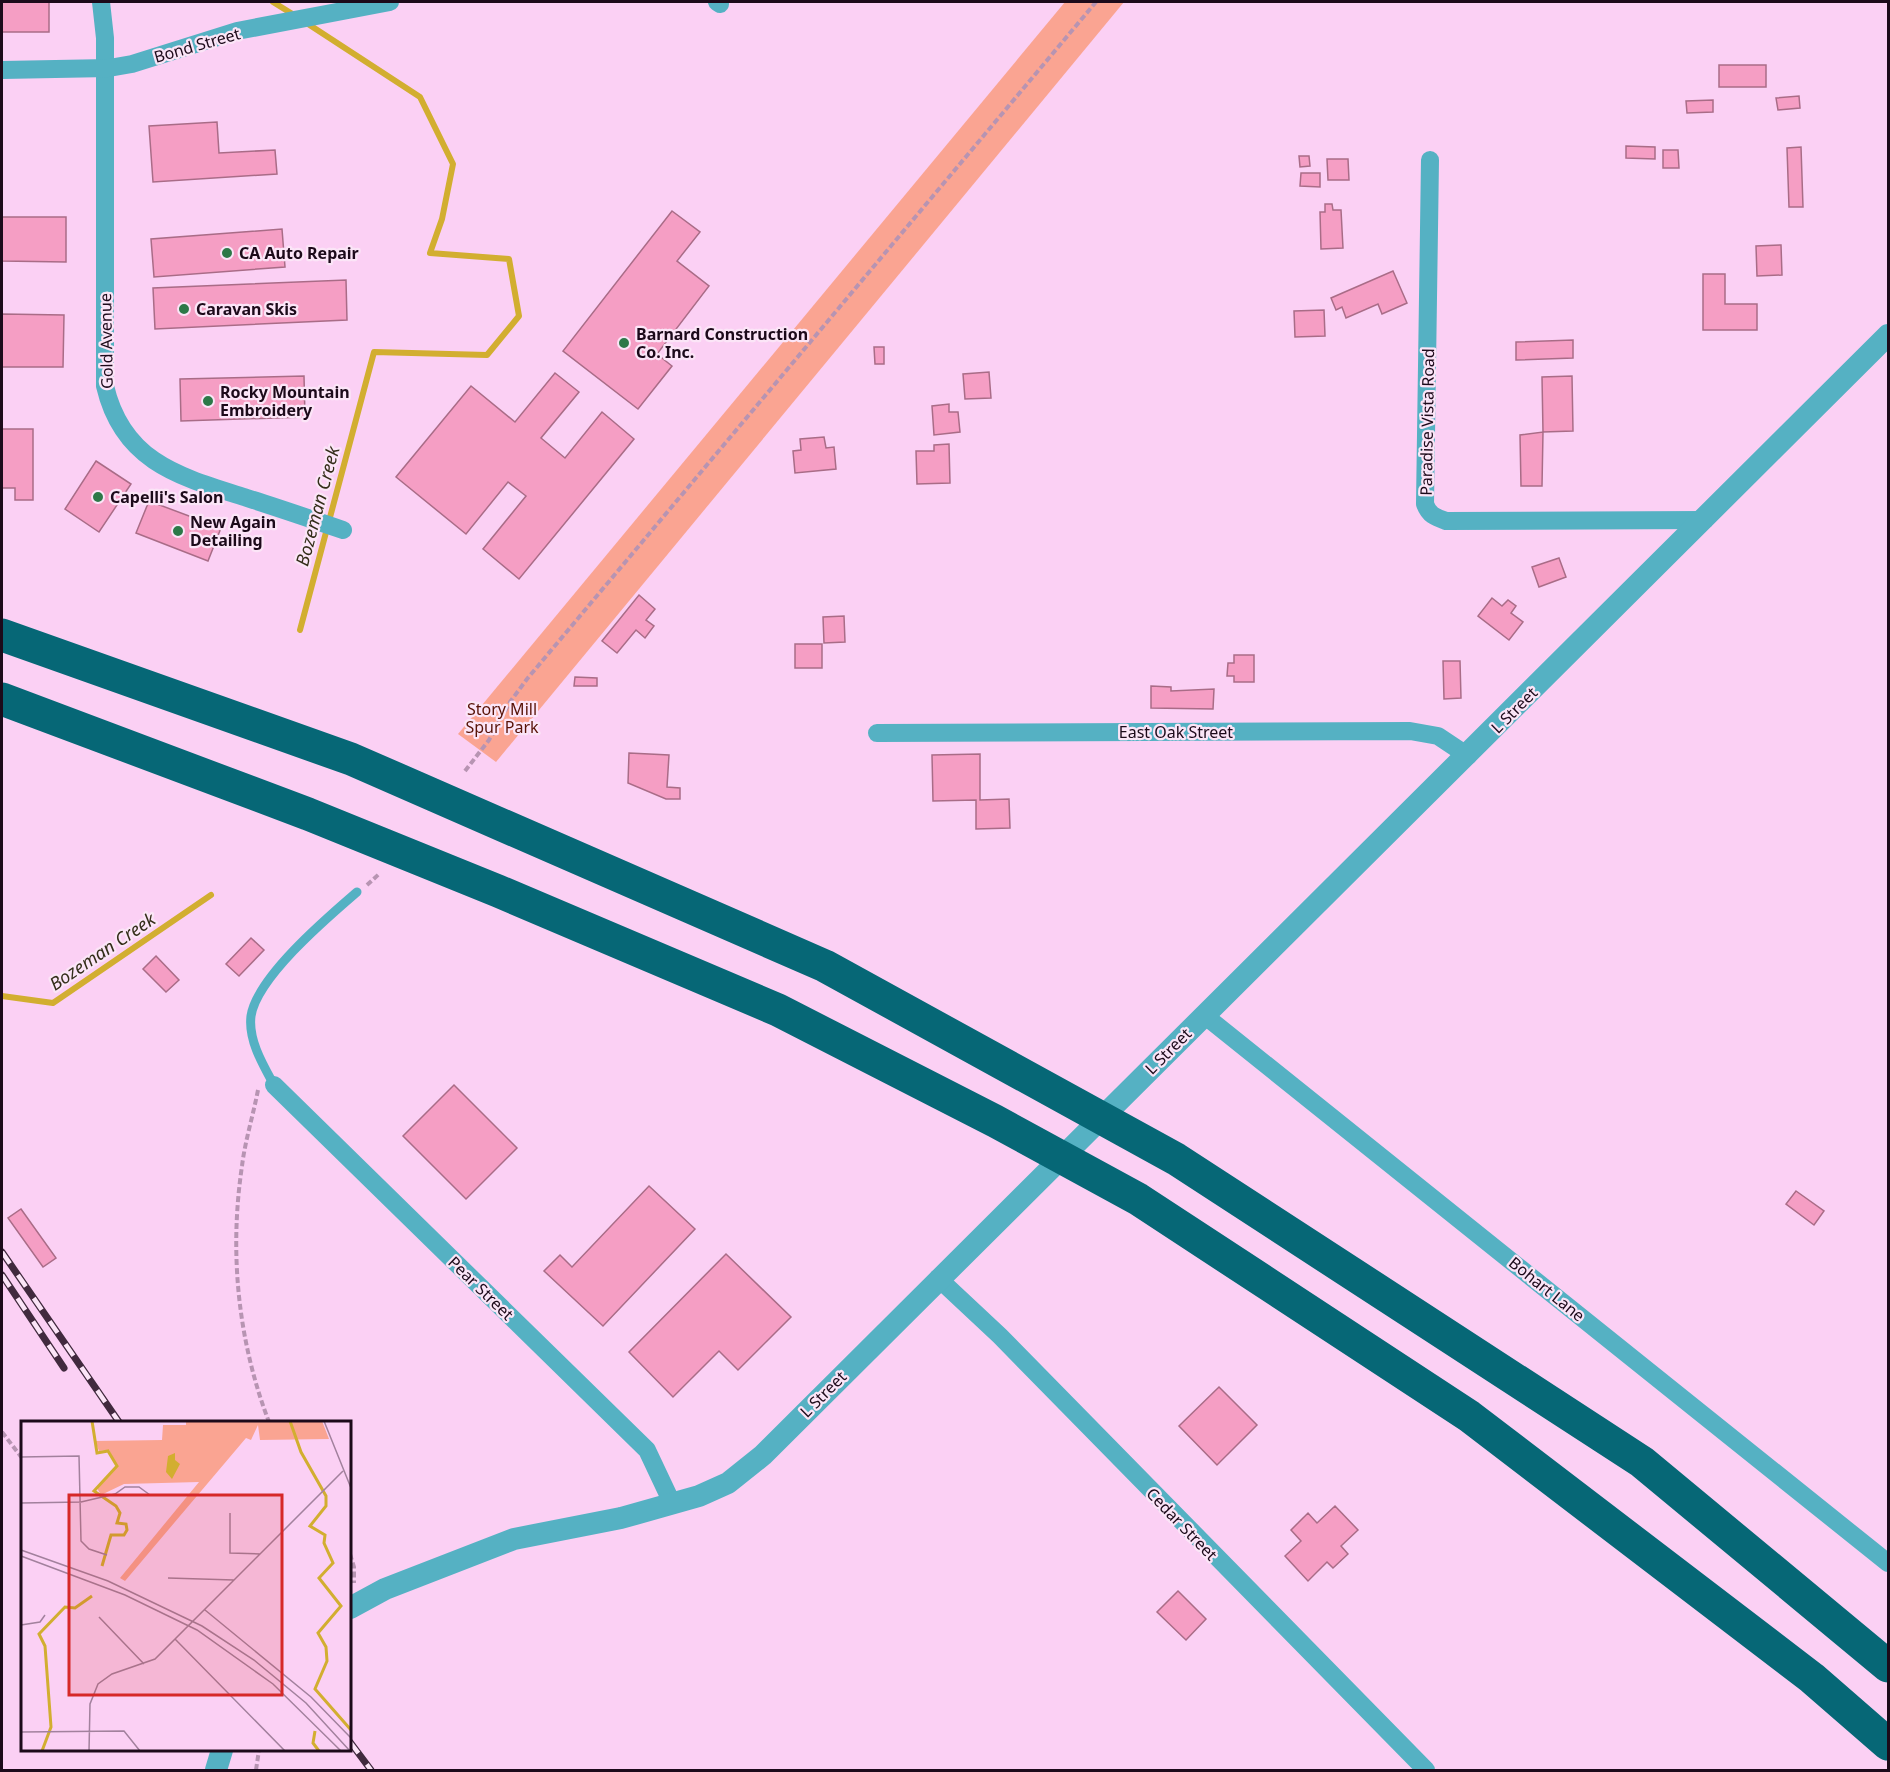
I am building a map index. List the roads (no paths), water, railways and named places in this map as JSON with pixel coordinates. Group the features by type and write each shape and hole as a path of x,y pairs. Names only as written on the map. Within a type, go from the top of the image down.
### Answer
{"highway":[{"path":"2,635 351,759 825,966 1176,1159 1642,1462 1888,1666"},
{"path":"2,699 308,814 498,891 778,1010 995,1121 1138,1199 1469,1416 1812,1678 1888,1744"}],"street":[{"name":"Gold Avenue","path":"101,2 105,68 105,386 110,410 132,441 166,469 189,480 343,530"},
{"name":"Bond Street","path":"2,70 105,68 132,64 191,44 249,30 390,2"},
{"name":"Paradise Vista Road","path":"1430,160 1425,504 1428,511 1432,516 1446,521 1705,520"},
{"name":"L Street","path":"351,1608 404,1581 514,1539 621,1518 699,1496 728,1483 763,1455 938,1278 1468,756 1888,335"},
{"name":"East Oak Street","path":"877,733 1410,731 1438,736 1468,756"},
{"name":"Bohart Lane","path":"1204,1015 1888,1563"},
{"name":"Pear Street","path":"274,1085 646,1450 672,1503"},
{"name":"Cedar Street","path":"938,1278 999,1336 1426,1770"},
{"path":"216,1770 221,1751"}],"lane":[{"path":"274,1085 260,1060 252,1035 251,1016 260,995 309,933 360,890"}],"waterway":[{"name":"Bozeman Creek","path":"273,2 294,15"},
{"name":"Bozeman Creek","path":"300,630 374,352 487,355 519,316 509,259 430,253 442,219 453,164 420,97 305,22"},
{"name":"Bozeman Creek","path":"2,996 53,1003 211,895"}],"railway":[{"path":"2,1252 118,1421"},
{"path":"2,1275 64,1368"},
{"path":"351,1743 371,1770"}],"place":[{"name":"CA Auto Repair","path":"227,253"},
{"name":"Caravan Skis","path":"184,309"},
{"name":"Barnard Construction Co. Inc.","path":"624,343"},
{"name":"Rocky Mountain Embroidery","path":"208,401"},
{"name":"Capelli's Salon","path":"98,497"},
{"name":"New Again Detailing","path":"178,531"}],"park label":[{"name":"Story Mill Spur Park","path":"502,718"}]}
